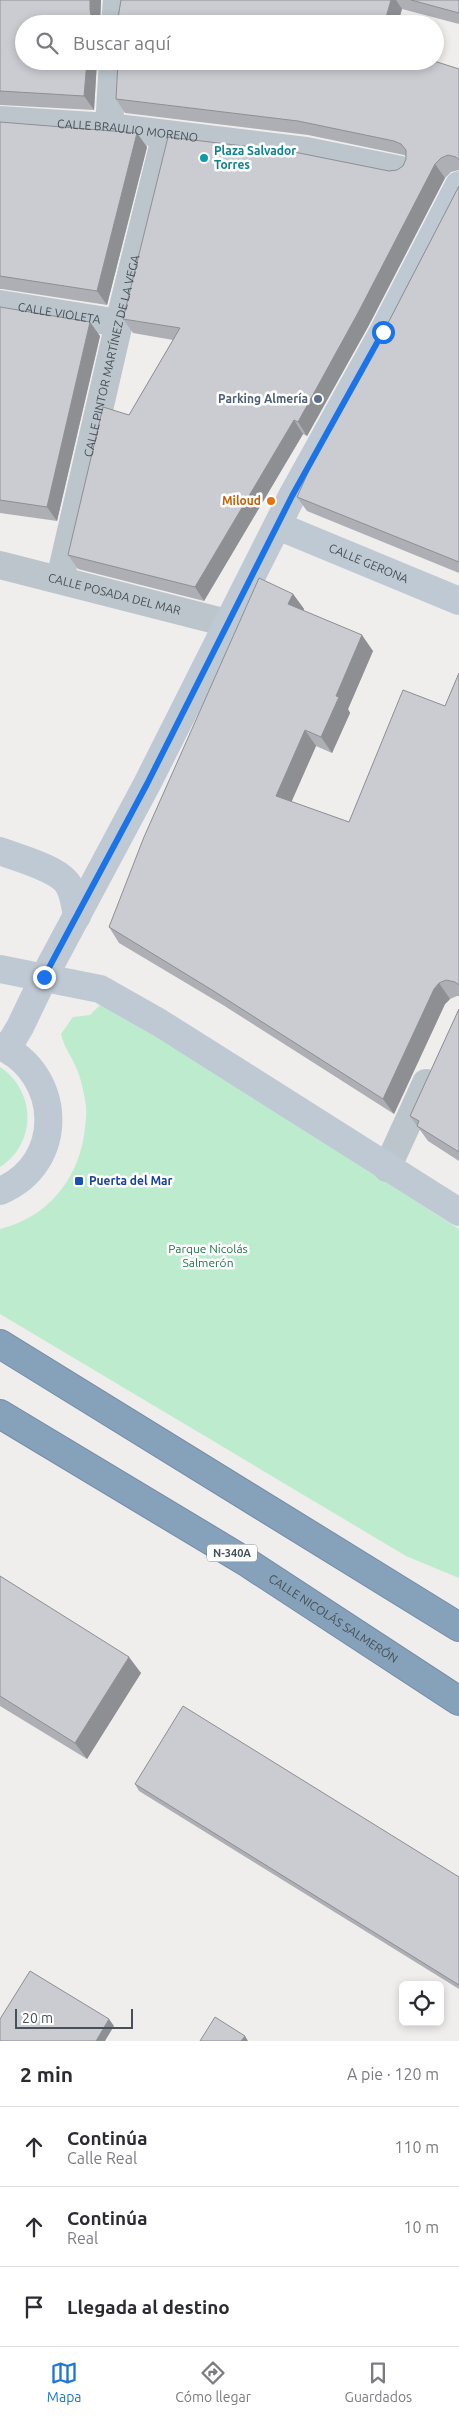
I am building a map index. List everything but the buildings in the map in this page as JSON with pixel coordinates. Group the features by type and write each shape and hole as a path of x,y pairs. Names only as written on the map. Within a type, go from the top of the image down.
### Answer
{"highway":[{"path":"0,1344 459,1627"},
{"name":"CALLE NICOLÁS SALMERÓN","path":"0,1414 248,1563 459,1701"}],"street":[{"path":"116,15 117,0"},
{"path":"109,127 112,70"},
{"name":"CALLE BRAULIO MORENO","path":"0,120 109,127 306,151 401,170"},
{"name":"CALLE PINTOR MARTÍNEZ DE LA VEGA","path":"60,580 119,322 166,134"},
{"path":"0,1191 14,1184 32,1167 44,1145 49,1120 48,1108 41,1084 27,1064 3,1047 29,1010 44,977 147,784 227,623 459,185"},
{"name":"CALLE VIOLETA","path":"0,304 119,322"},
{"name":"CALLE GERONA","path":"278,526 459,600"},
{"name":"CALLE POSADA DEL MAR","path":"0,565 227,623"},
{"path":"0,851 57,873 65,880 73,898 77,916"},
{"path":"0,969 100,989 126,1003 459,1212"},
{"path":"387,1168 435,1064"}],"green space":[{"name":"Parque Nicolás Salmerón","path":"101,1004 143,1026 459,1229 459,1578 406,1556 0,1314 0,1229 32,1216 57,1195 74,1168 84,1136 86,1110 81,1080 65,1047 61,1034 73,1017 90,1015"},
{"path":"0,1067 12,1077 20,1089 26,1103 27,1117 26,1131 21,1145 12,1157 0,1167"}],"place":[{"name":"Plaza Salvador Torres","path":"204,158"},
{"name":"Parking Almería","path":"318,399"},
{"name":"Miloud","path":"271,501"},
{"name":"Puerta del Mar","path":"79,1181"}],"route":[{"path":"44,977 147,784 292,496 383,332"}]}
